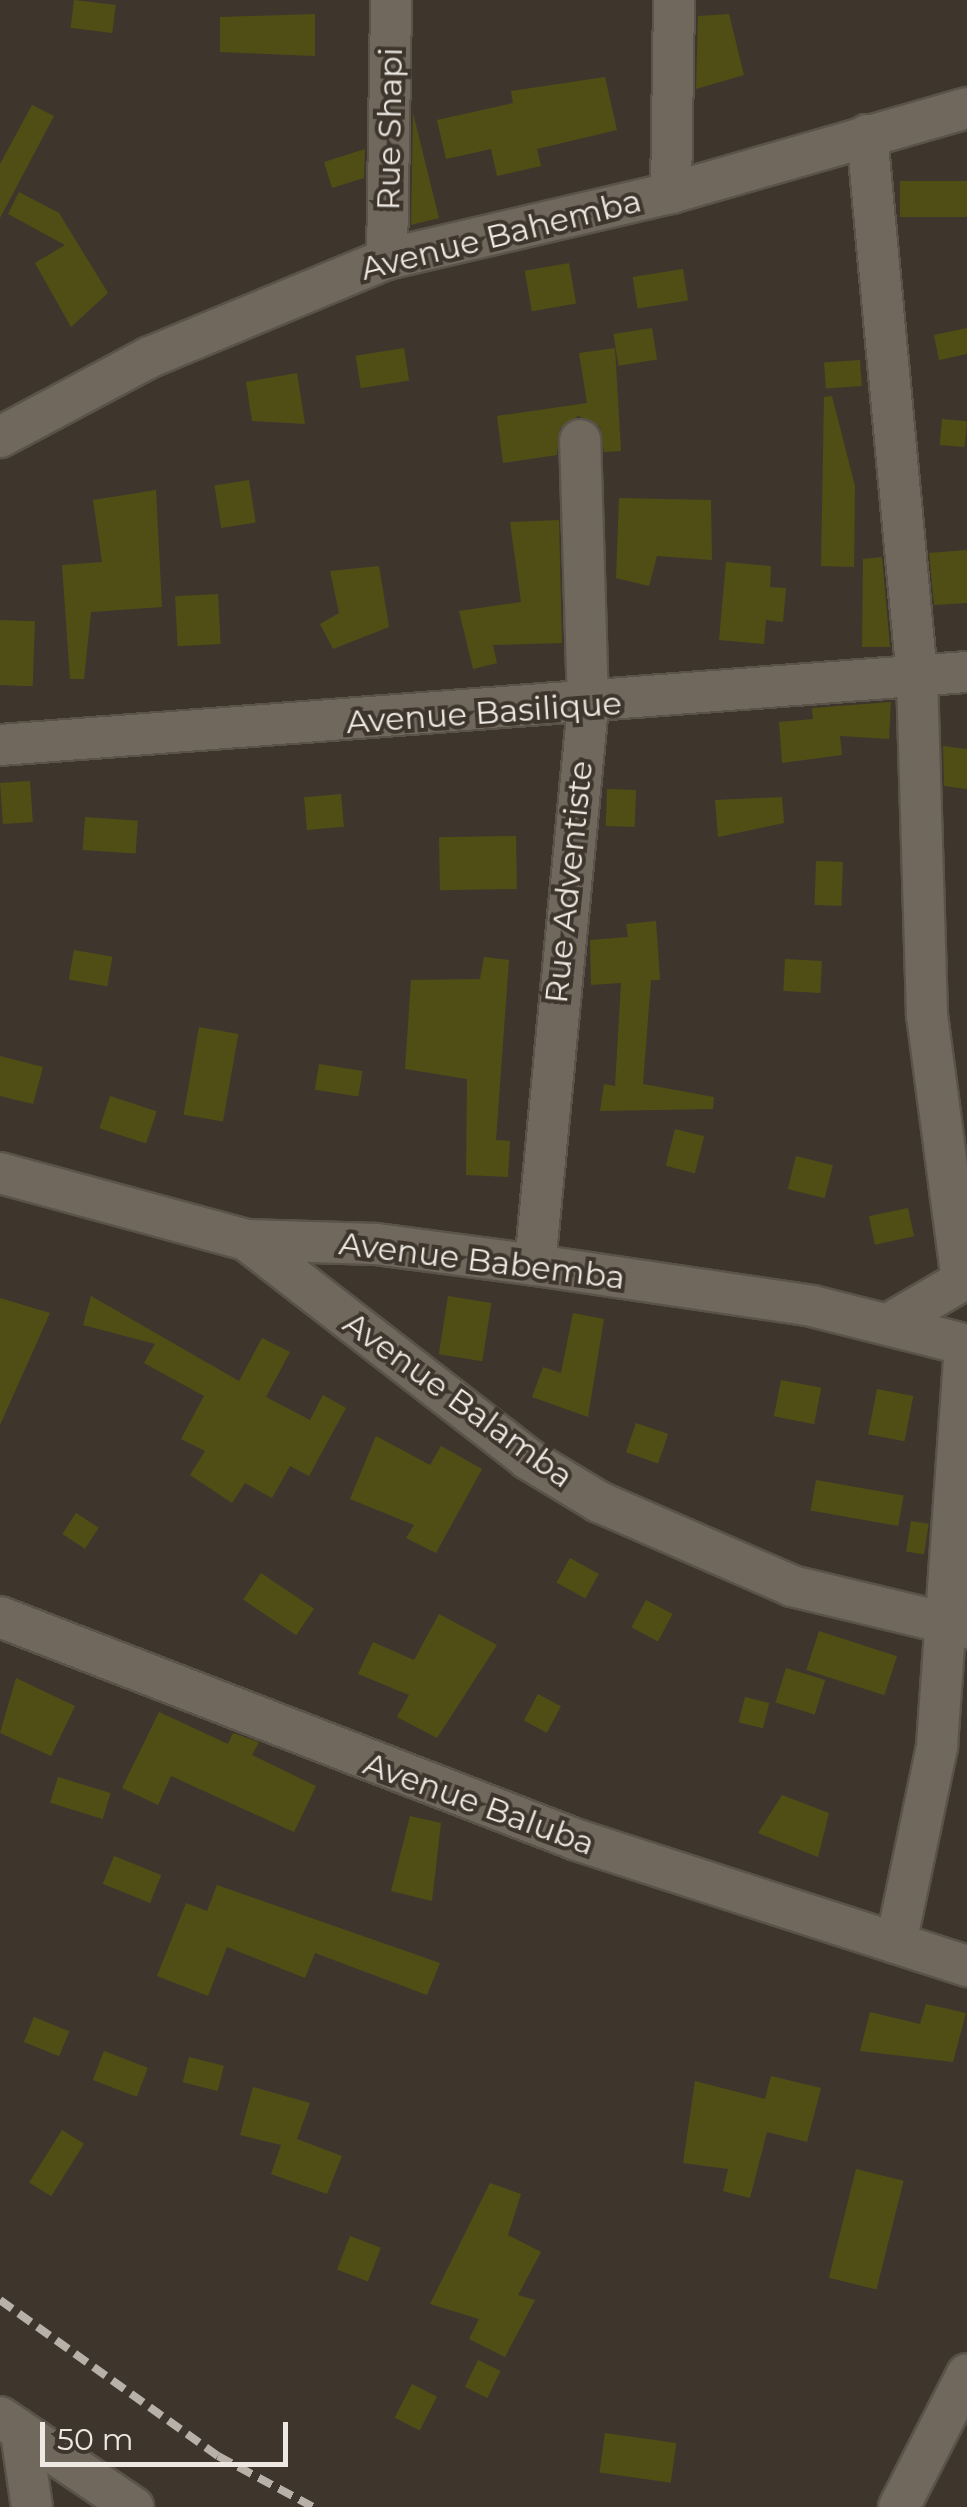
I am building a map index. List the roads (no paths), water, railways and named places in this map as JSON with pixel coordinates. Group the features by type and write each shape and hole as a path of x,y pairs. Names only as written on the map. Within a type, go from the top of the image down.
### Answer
{"street":[{"name":"Rue Shapi","path":"387,258 390,0"},
{"path":"671,193 674,0"},
{"name":"Avenue Bahemba","path":"0,437 150,357 387,258 671,193 967,108"},
{"path":"867,134 917,677 927,1015 964,1279 890,1323"},
{"name":"Rue Adventiste","path":"535,1264 588,706 580,440"},
{"name":"Avenue Basilique","path":"0,746 588,706 967,672"},
{"name":"Avenue Babemba","path":"0,1173 246,1240 535,1264 890,1323 966,1345"},
{"name":"Avenue Balamba","path":"246,1240 528,1458 600,1502 745,1569 956,1627"},
{"path":"896,1943 956,1627 966,1345"},
{"name":"Avenue Baluba","path":"0,1618 446,1793 967,1966"},
{"path":"899,2507 967,2374"},
{"path":"10,2424 32,2507"},
{"path":"10,2424 133,2507"}],"railway":[{"path":"0,2300 218,2456 313,2507"}]}
